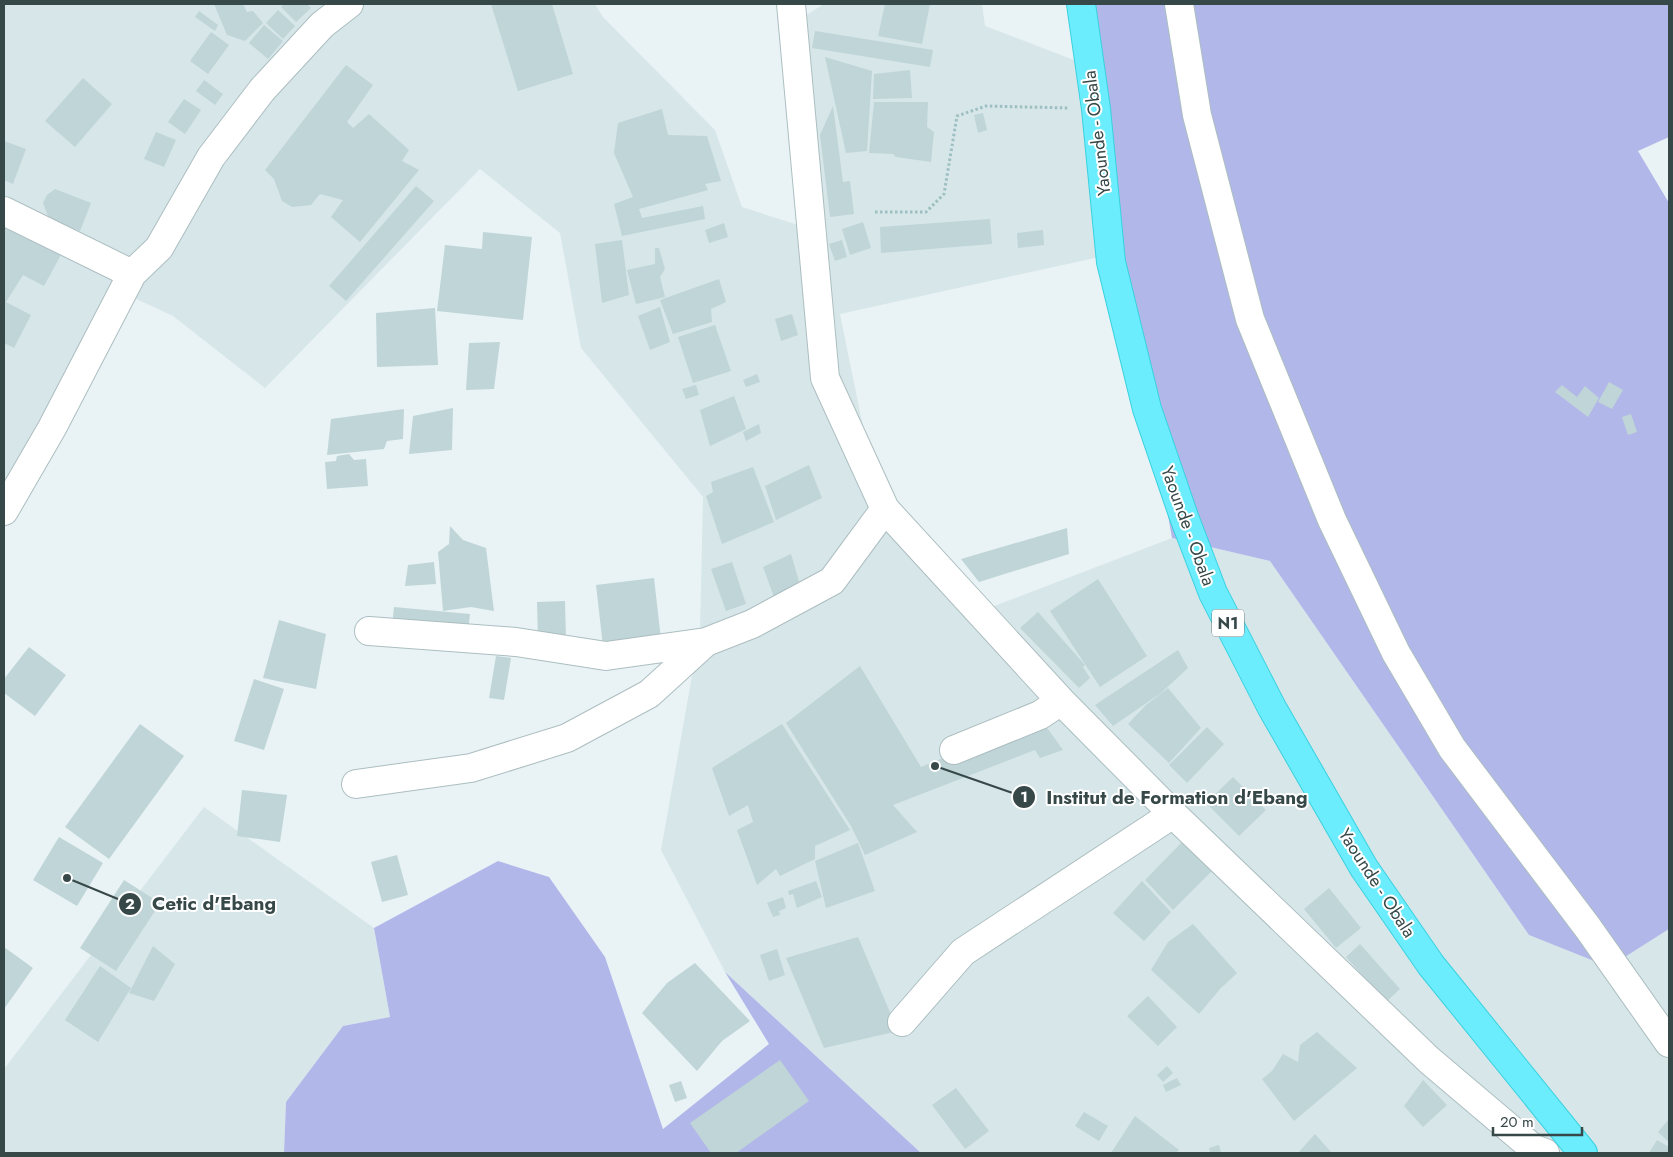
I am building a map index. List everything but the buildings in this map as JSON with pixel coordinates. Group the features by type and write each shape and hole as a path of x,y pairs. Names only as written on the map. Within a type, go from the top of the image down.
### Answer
{"highway":[{"name":"Yaounde - Obala","path":"1080,4 1096,109 1111,262 1147,409 1184,517 1213,593 1272,708 1364,868 1431,965 1583,1153"}],"street":[{"path":"4,511 52,428 132,274 159,248 211,157 262,90 322,25 349,4"},
{"path":"791,4 825,378 885,509 1061,701 1173,814 1429,1060 1534,1149 1545,1153"},
{"path":"1180,4 1197,115 1250,320 1332,520 1396,652 1452,748 1588,928 1669,1043"},
{"path":"4,211 132,274"},
{"path":"369,631 516,642 606,656 706,642 752,624 832,581 885,509"},
{"path":"356,784 471,768 567,738 649,694 706,642"},
{"path":"954,750 1040,715 1061,701"},
{"path":"902,1022 963,952 1173,814"}],"path":[{"path":"875,212 926,212 944,194 957,116 986,106 1096,109"}],"shaded area":[{"path":"4,4 595,4 603,17 715,130 742,207 823,233 800,19 824,4 982,4 985,26 1087,65 1122,252 840,314 864,432 901,520 976,613 1172,538 1270,561 1529,935 1609,967 1669,929 1669,1153 921,1153 725,972 661,850 700,631 703,497 581,348 560,233 480,169 265,388 173,316 130,296 4,511"},
{"path":"1085,4 1669,4 1669,137 1638,151 1669,203 1669,929 1609,967 1529,935 1270,561 1172,538 1122,252"},
{"path":"204,807 374,928 390,1017 343,1026 286,1102 284,1153 4,1153 4,1069"},
{"path":"498,861 549,877 605,957 663,1129 769,1044 725,972 921,1153 284,1153 286,1102 343,1026 390,1017 374,928"}],"place":[{"name":"Institut de Formation d'Ebang","path":"935,766"},
{"name":"Cetic d'Ebang","path":"67,878"}]}
